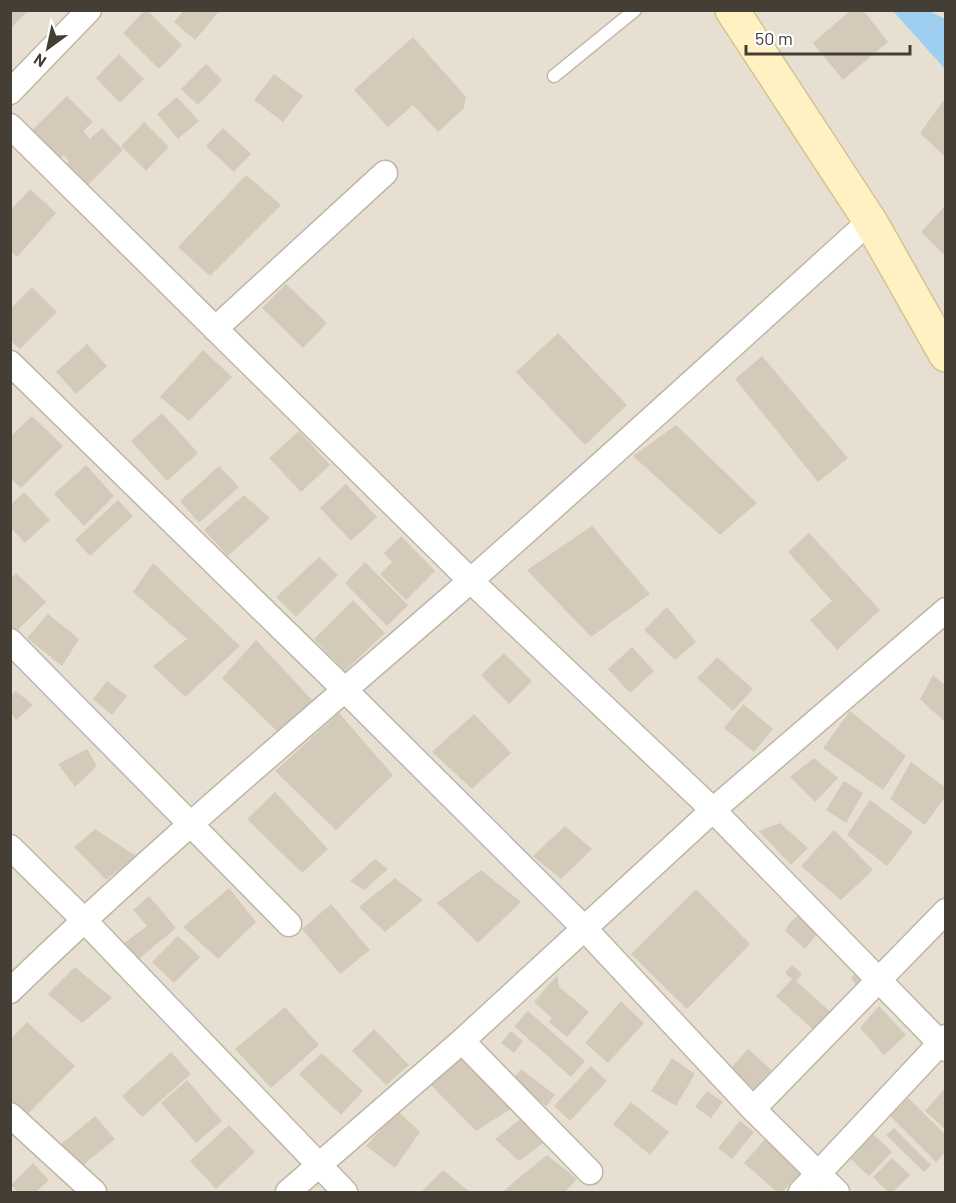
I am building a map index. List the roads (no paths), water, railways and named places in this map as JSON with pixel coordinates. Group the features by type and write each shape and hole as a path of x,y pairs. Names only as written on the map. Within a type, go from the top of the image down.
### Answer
{"street":[{"path":"10,92 89,10"},
{"path":"732,10 870,221 945,355"},
{"path":"10,126 471,580 713,810 943,1043 801,1192"},
{"path":"216,329 384,172"},
{"path":"10,991 191,823 471,580 870,221"},
{"path":"10,363 345,690 584,928 753,1109 837,1192"},
{"path":"288,1192 462,1041 713,810 945,610"},
{"path":"10,641 289,924"},
{"path":"10,847 84,920 345,1192"},
{"path":"753,1109 945,911"},
{"path":"462,1041 590,1172"},
{"path":"10,1115 94,1192"}],"lane":[{"path":"554,76 635,10"}],"water":[{"path":"893,11 929,11 945,19 945,69"}]}
